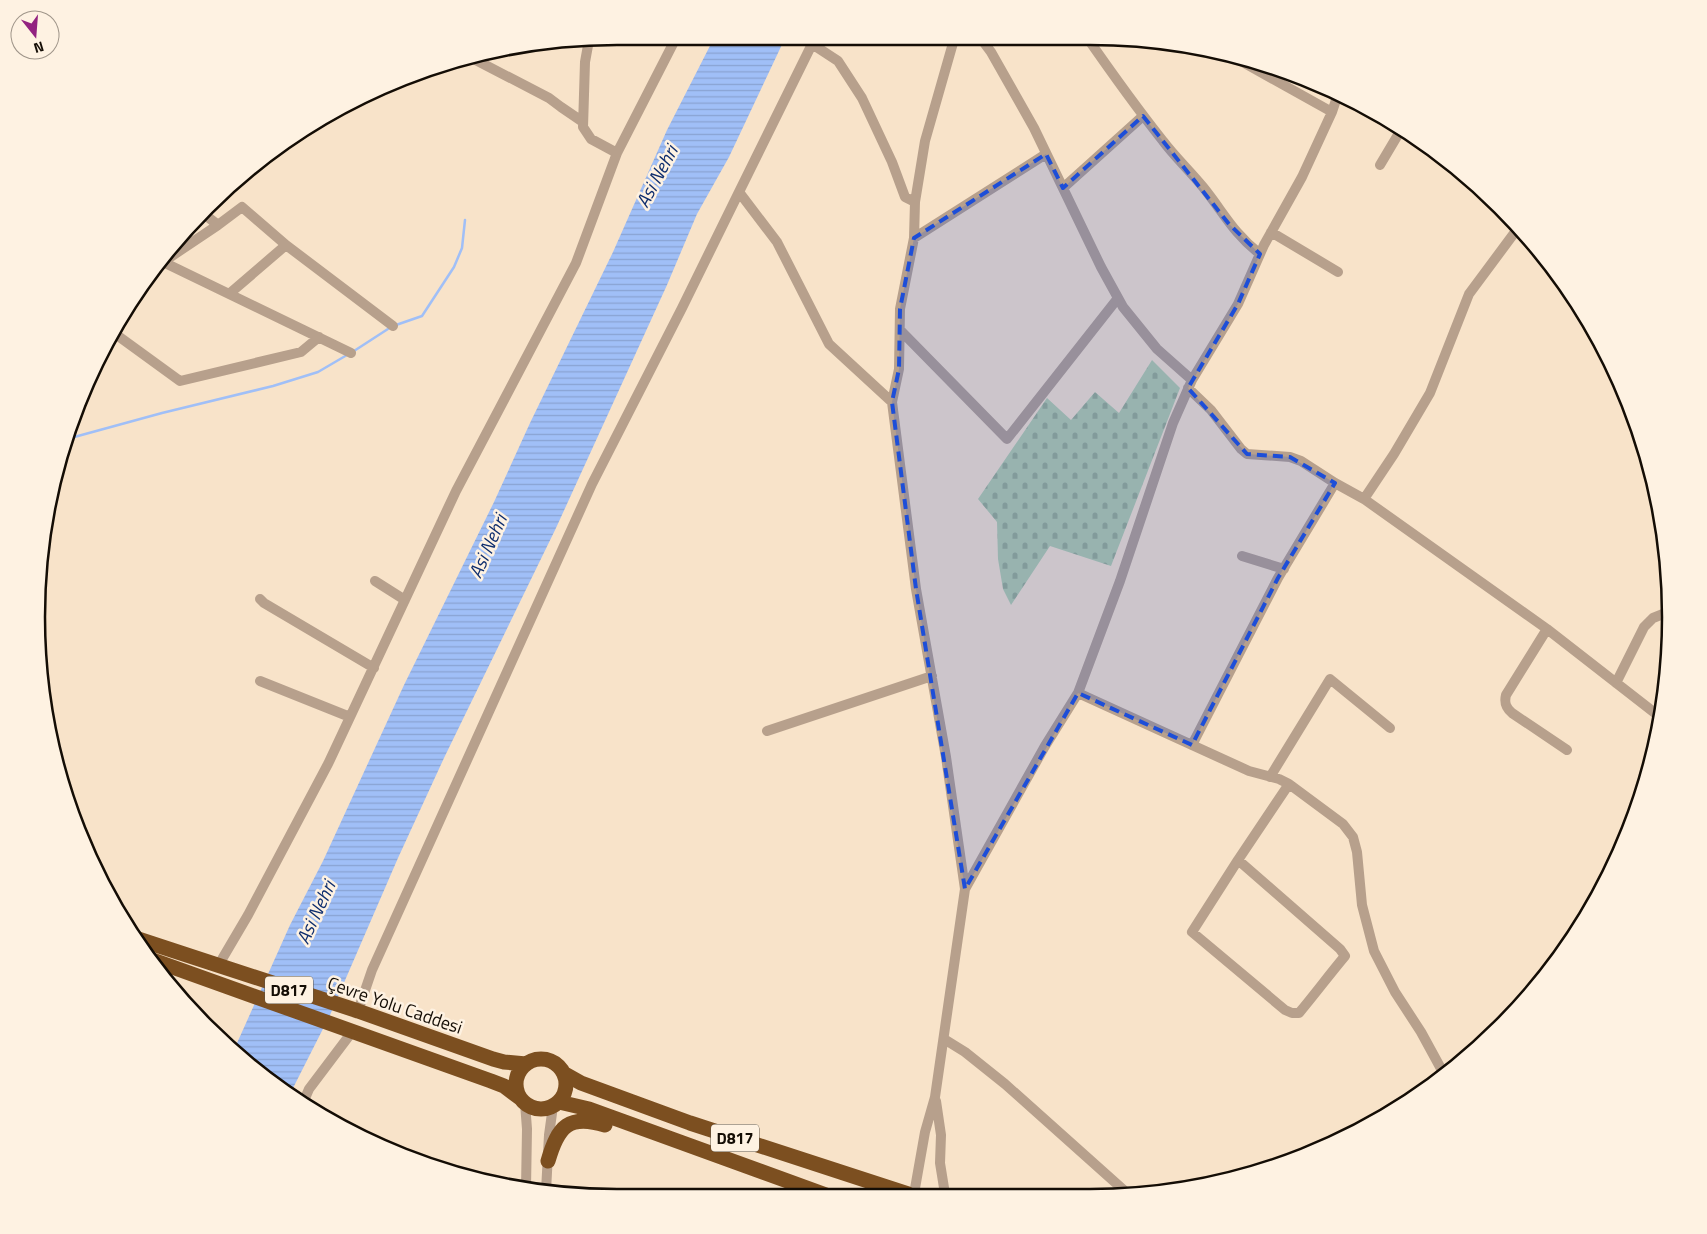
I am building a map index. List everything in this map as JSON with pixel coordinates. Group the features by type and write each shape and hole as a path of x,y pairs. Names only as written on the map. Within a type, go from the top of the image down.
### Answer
{"highway":[{"name":"Çevre Yolu Caddesi","path":"146,942 225,974 346,1030 504,1086 522,1100 538,1109 556,1104 589,1109 809,1189"},
{"name":"Çevre Yolu Caddesi","path":"160,961 225,974 353,1010 493,1059 526,1064 540,1058 548,1059 555,1062 565,1074 581,1083 690,1124 892,1189"},
{"path":"522,1100 516,1083 517,1076 526,1064"},
{"path":"556,1104 564,1096 566,1089 565,1074"},
{"path":"548,1161 553,1142 560,1132 577,1121 588,1120 624,1129 637,1127"}],"street":[{"path":"225,974 248,915 319,781 456,492 576,264 617,153 672,45"},
{"path":"353,1010 592,484 682,308 812,45"},
{"path":"820,45 838,61 862,98 892,162 905,197 915,202"},
{"path":"915,1189 925,1132 935,1097 965,889 946,757 916,589 892,402 900,369 900,309 914,238 915,202 925,141 953,45"},
{"path":"985,45 1034,128 1101,267 1123,307 1157,349 1190,384 1241,449 1247,454 1290,457 1302,461 1335,483 1364,499 1547,629 1654,712"},
{"path":"1092,45 1143,116 1204,188 1229,224 1244,241 1260,254"},
{"path":"588,46 585,62 584,127 591,139 617,153"},
{"path":"479,62 549,98 583,122"},
{"path":"1256,69 1332,112"},
{"path":"965,889 1045,746 1078,693 1120,581 1172,423 1190,384 1238,304 1271,232 1302,177 1336,101"},
{"path":"1063,188 1143,116"},
{"path":"1380,165 1398,135"},
{"path":"914,238 1046,154"},
{"path":"739,192 777,242 829,344 892,402"},
{"path":"176,253 242,207 286,245 393,326"},
{"path":"209,218 218,225"},
{"path":"1271,232 1338,272"},
{"path":"1364,499 1394,454 1430,393 1469,294 1514,234"},
{"path":"229,294 286,245"},
{"path":"167,264 351,353"},
{"path":"900,330 1007,439 1118,298"},
{"path":"119,337 180,381 301,352 319,337"},
{"path":"1192,745 1284,569 1335,483"},
{"path":"1242,556 1284,569"},
{"path":"374,582 405,600"},
{"path":"260,598 264,603 374,668"},
{"path":"1616,683 1644,626 1653,618 1662,614"},
{"path":"1547,629 1506,695 1506,704 1507,709 1512,713 1567,750"},
{"path":"767,731 932,676"},
{"path":"1270,777 1330,679 1390,728"},
{"path":"260,681 350,717"},
{"path":"1078,693 1249,771 1289,784 1343,824 1354,837 1362,905 1374,951 1395,992 1421,1032 1441,1069"},
{"path":"1238,860 1340,949 1344,956 1320,985 1315,996 1299,1013 1285,1010 1192,932 1238,860 1289,784"},
{"path":"306,1097 346,1030"},
{"path":"944,1039 965,1052 1005,1084 1122,1188"},
{"path":"935,1097 941,1135 940,1163 944,1189"},
{"path":"522,1100 527,1128 526,1181"},
{"path":"546,1184 556,1104"}],"highlighted area":[{"path":"1143,116 1229,224 1260,254 1238,304 1188,388 1247,454 1290,457 1335,483 1278,578 1192,745 1078,693 965,889 916,589 892,402 899,369 900,309 914,238 1046,154 1063,188"}],"green space":[{"path":"1152,360 1180,388 1111,566 1050,546 1011,605 1003,589 998,559 997,522 978,499 1047,398 1071,420 1095,392 1119,413"}],"water":[{"name":"Asi Nehri","path":"710,45 782,45 729,157 697,214 667,285 556,528 444,758 398,858 330,1015 293,1088 237,1044 290,925 323,861 404,685 494,502 613,252 667,130"}],"waterway":[{"path":"396,325 422,316 454,267 462,248 465,220"},
{"path":"354,351 391,327"},
{"path":"74,437 273,386 318,372 347,355"}]}
